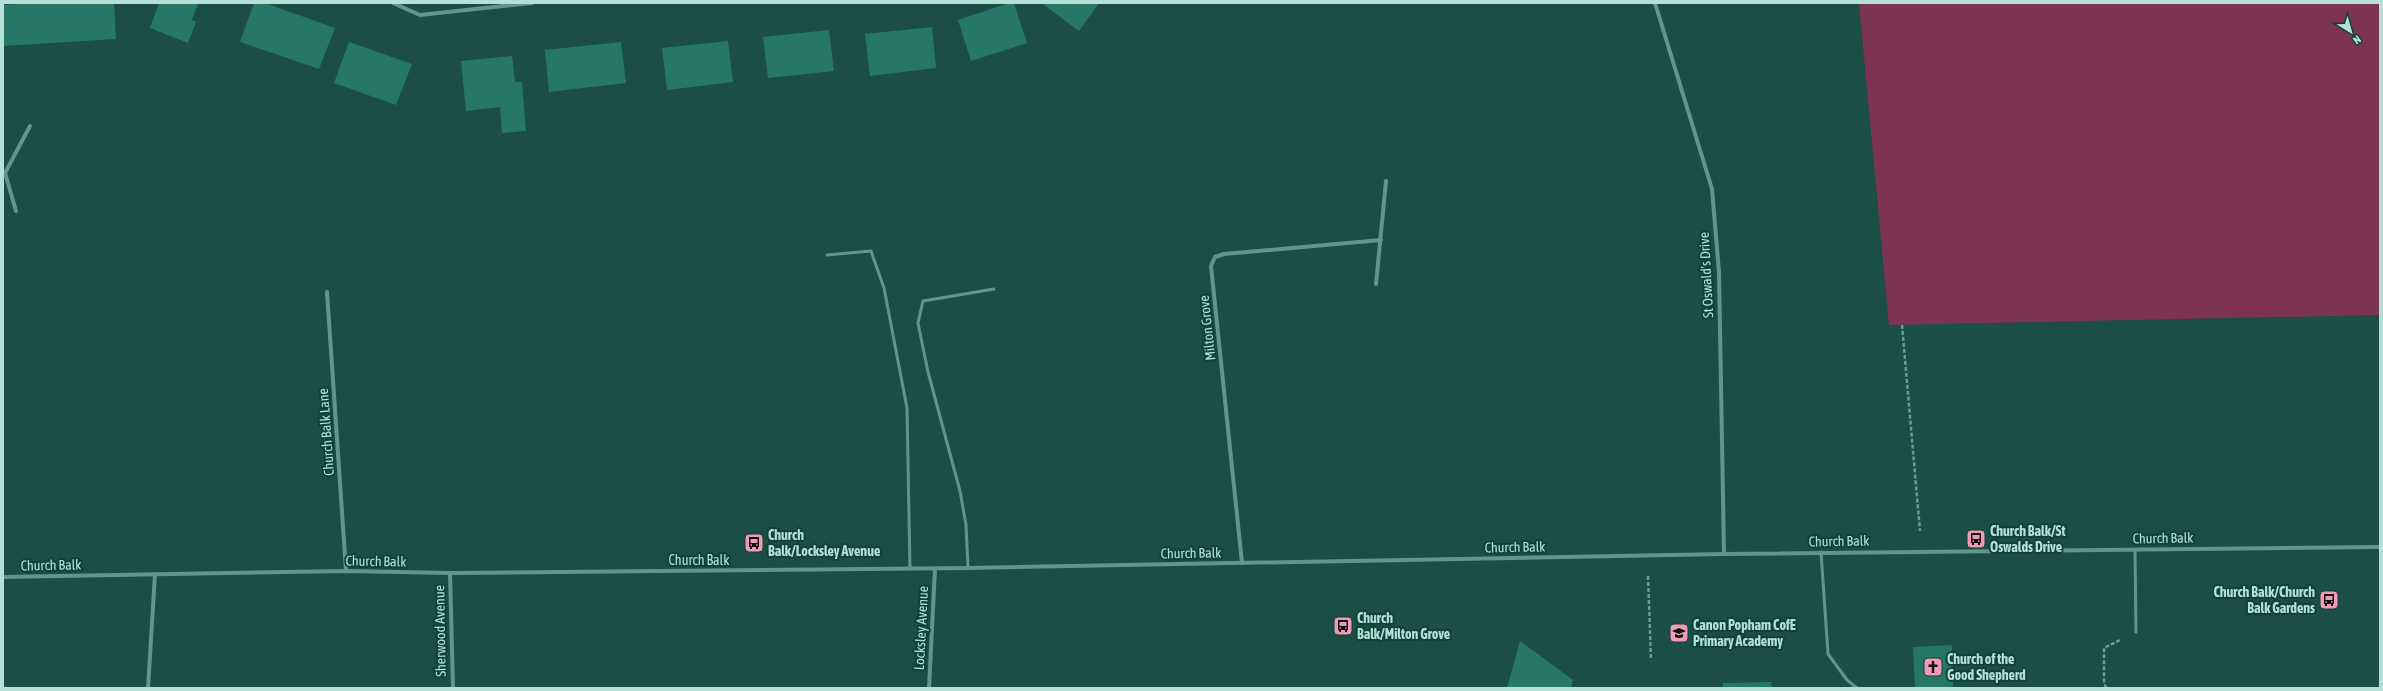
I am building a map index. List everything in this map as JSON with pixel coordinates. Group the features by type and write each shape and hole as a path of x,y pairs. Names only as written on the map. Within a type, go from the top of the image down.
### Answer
{"street":[{"path":"393,3 420,15 532,3"},
{"name":"St Oswald's Drive","path":"1655,3 1712,189 1719,272 1724,554"},
{"path":"16,211 4,173 30,126"},
{"path":"1376,284 1386,181"},
{"name":"Milton Grove","path":"1242,563 1212,266 1215,257 1224,254 1381,240"},
{"name":"Church Balk Lane","path":"327,292 346,571"},
{"name":"Church Balk","path":"3,577 346,571 450,573 910,569 1821,552 2380,547"},
{"name":"Locksley Avenue","path":"929,688 935,568"},
{"name":"Sherwood Avenue","path":"450,573 453,688"},
{"path":"148,688 155,574"}],"lane":[{"path":"827,255 871,250 884,288 907,408 910,569"},
{"path":"968,568 966,525 960,491 928,372 918,323 923,301 994,289"},
{"path":"2135,550 2136,632"},
{"path":"1821,552 1828,654 1847,680 1857,688"}],"path":[{"path":"1902,324 1922,552"},
{"path":"1648,555 1650,658"},
{"path":"2106,688 2104,682 2104,648 2136,632"}],"shaded area":[{"path":"1859,3 2380,3 2380,315 1889,325"}],"building":[{"path":"34,3 114,3 116,39 3,46 3,5"},
{"path":"159,3 198,3 192,20 196,22 188,43 150,28"},
{"path":"254,3 265,3 335,28 319,69 240,42"},
{"path":"1009,3 1014,3 1027,43 971,61 958,20"},
{"path":"1045,3 1099,3 1079,31 1044,5"},
{"path":"932,27 936,68 870,76 865,34"},
{"path":"829,30 834,71 768,78 763,37"},
{"path":"728,41 733,82 667,90 662,48"},
{"path":"349,42 412,64 396,105 334,83"},
{"path":"621,42 626,83 549,92 545,50"},
{"path":"512,56 515,82 522,82 526,131 502,133 500,107 466,111 461,61"},
{"path":"1520,641 1573,680 1571,688 1507,688"},
{"name":"Church of the Good Shepherd","path":"1952,645 1953,688 1915,688 1913,647"},
{"path":"1771,682 1772,688 1723,688 1723,683"}],"place":[{"name":"Church Balk/St Oswalds Drive","path":"1976,539"},
{"name":"Church Balk/Locksley Avenue","path":"754,543"},
{"name":"Church Balk/Church Balk Gardens","path":"2329,600"},
{"name":"Church Balk/Milton Grove","path":"1343,626"},
{"name":"Canon Popham CofE Primary Academy","path":"1679,633"},
{"name":"Church of the Good Shepherd","path":"1933,667"}]}
